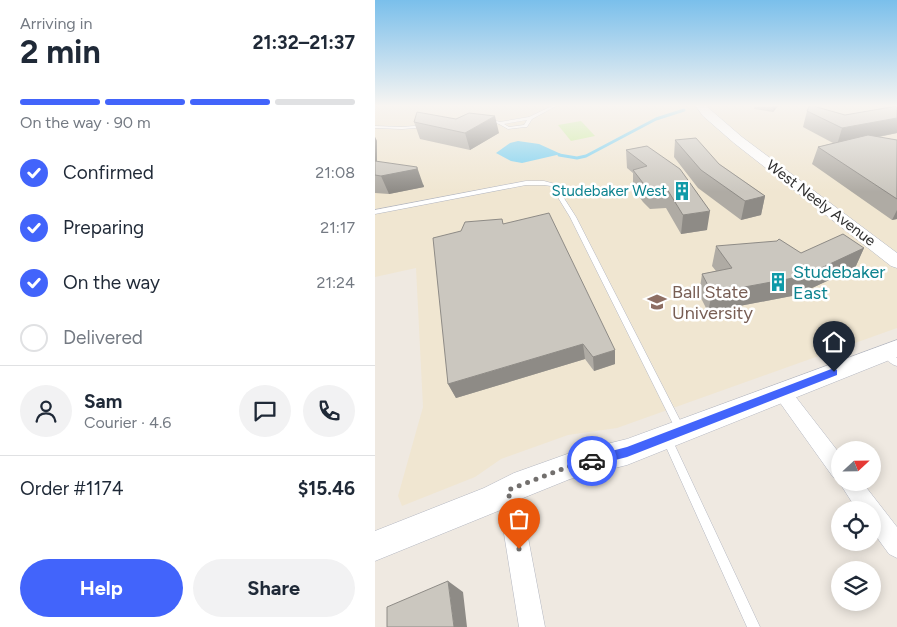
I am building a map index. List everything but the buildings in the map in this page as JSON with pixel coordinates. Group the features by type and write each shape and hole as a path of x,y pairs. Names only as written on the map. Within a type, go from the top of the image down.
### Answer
{"street":[{"name":"West Neely Avenue","path":"731,134 897,262"},
{"name":"West Neely Avenue","path":"742,134 897,250"},
{"path":"375,546 570,466 627,452 782,392 893,355"},
{"path":"782,392 831,458"},
{"path":"508,490 533,627"},
{"path":"881,525 897,546"}],"lane":[{"path":"375,212 525,184 544,183 553,185 577,224 674,434 754,627"}],"shaded area":[{"name":"Ball State University","path":"375,134 897,134 897,328 617,428 568,435 501,459 475,477 402,506 398,496 423,407 416,268 375,277"}],"green space":[{"path":"566,134 593,134 595,136 571,141"}],"water":[{"path":"518,141 539,144 561,154 522,163 511,161 496,153 510,143"}],"waterway":[{"path":"559,155 577,158 586,156 627,134"}],"way so far":[{"path":"519,549 508,490 514,486 570,466 592,461"}],"place":[{"name":"Studebaker West","path":"682,191"},
{"name":"Studebaker East","path":"778,282"},
{"name":"Ball State University","path":"657,302"}],"route":[{"path":"592,461 627,452 834,372"}]}
